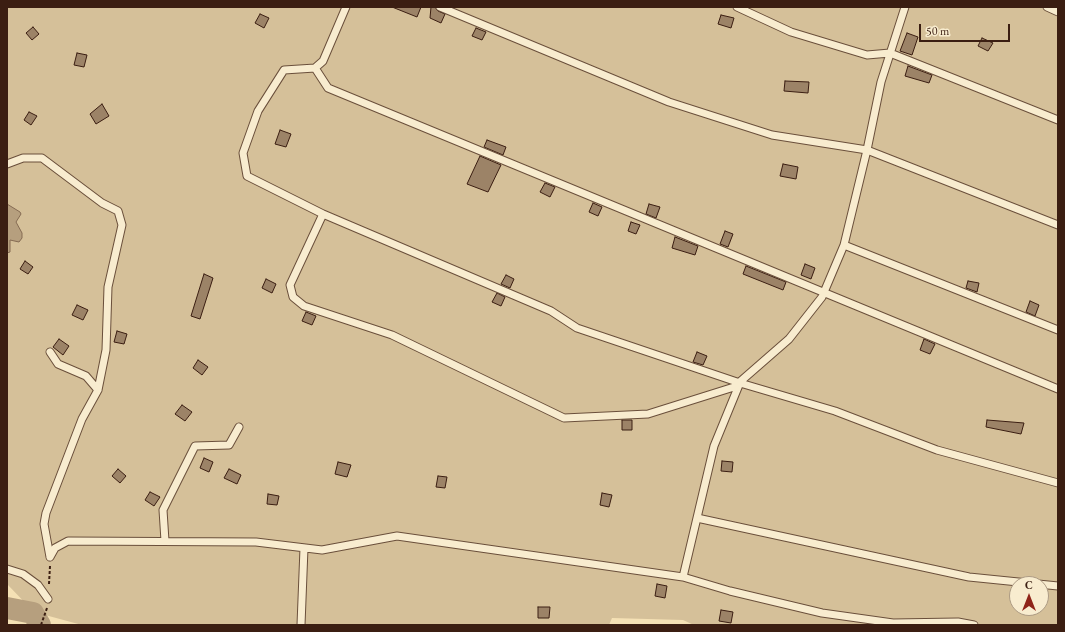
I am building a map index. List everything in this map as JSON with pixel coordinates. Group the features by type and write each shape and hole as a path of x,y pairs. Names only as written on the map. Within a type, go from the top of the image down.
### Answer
{"lane":[{"path":"346,7 323,61 315,68 284,70 258,110 243,153 248,176 323,214 551,311 577,328 740,382 835,411 937,450 1058,483"},
{"path":"440,7 669,102 772,135 867,150 1058,225"},
{"path":"737,7 791,32 868,55 890,53 1058,120"},
{"path":"323,214 290,285 293,297 304,306 392,335 564,418 648,414 734,387 789,339 822,297 844,245 867,150 881,82 905,7"},
{"path":"1047,7 1058,12"},
{"path":"315,68 328,88 824,291 1058,389"},
{"path":"7,164 23,158 42,158 102,203 118,211 122,225 108,287 106,350 98,390 82,419 46,513 44,524 50,557 55,548 68,541 256,542 322,550 397,536 683,577 730,591 822,613 893,623 958,622 974,625"},
{"path":"844,245 1058,330"},
{"path":"50,352 58,364 86,376 98,390"},
{"path":"683,577 714,446 740,382"},
{"path":"165,541 163,510 195,446 229,445 239,427"},
{"path":"697,518 969,577 1058,586"},
{"path":"301,625 304,548"},
{"path":"7,569 23,574 38,585 48,599"}],"shaded area":[{"path":"7,7 1058,7 1058,625 694,625 683,620 612,618 609,625 82,625 34,612 7,584"},
{"path":"7,204 21,214 16,222 22,233 22,238 19,242 10,240 10,252 7,253"}],"building":[{"path":"392,7 421,7 417,17"},
{"path":"431,7 435,7 438,11 445,14 441,23 430,18"},
{"path":"260,14 269,18 264,28 255,23"},
{"path":"721,15 734,18 731,28 718,24"},
{"path":"33,27 39,34 32,40 26,33"},
{"path":"476,28 486,32 482,40 472,36"},
{"path":"907,33 918,37 912,55 900,51"},
{"path":"982,38 993,43 988,51 978,46"},
{"path":"77,53 87,55 84,67 74,65"},
{"path":"908,66 932,75 929,83 905,76"},
{"path":"785,81 809,82 808,93 784,91"},
{"path":"102,104 109,116 96,124 90,114"},
{"path":"29,112 37,116 31,125 24,120"},
{"path":"280,130 291,134 286,147 275,144"},
{"path":"487,140 506,147 503,155 484,147"},
{"path":"480,156 501,165 488,192 467,184"},
{"path":"783,164 798,167 796,179 780,176"},
{"path":"545,183 555,187 550,197 540,192"},
{"path":"593,203 602,207 598,216 589,212"},
{"path":"649,204 660,207 656,218 646,214"},
{"path":"631,222 640,225 636,234 628,231"},
{"path":"725,231 733,234 728,247 720,244"},
{"path":"675,237 698,246 695,255 672,248"},
{"path":"25,261 33,267 28,274 20,269"},
{"path":"805,264 815,268 811,279 801,275"},
{"path":"746,266 786,282 783,290 743,274"},
{"path":"204,274 213,278 200,319 191,316"},
{"path":"506,275 514,279 510,288 501,284"},
{"path":"266,279 276,284 272,293 262,288"},
{"path":"968,281 979,283 977,292 966,288"},
{"path":"497,293 505,297 501,306 492,302"},
{"path":"1030,301 1039,305 1035,316 1026,312"},
{"path":"77,305 88,310 83,320 72,315"},
{"path":"306,312 316,316 312,325 302,321"},
{"path":"117,331 127,334 124,344 114,342"},
{"path":"59,339 69,346 63,355 53,347"},
{"path":"924,339 935,344 930,354 920,350"},
{"path":"697,352 707,356 703,365 693,362"},
{"path":"198,360 208,367 202,375 193,368"},
{"path":"182,405 192,412 185,421 175,414"},
{"path":"622,420 632,420 632,430 622,430"},
{"path":"987,420 1024,423 1021,434 986,427"},
{"path":"204,458 213,462 209,472 200,468"},
{"path":"722,461 733,462 732,472 721,471"},
{"path":"338,462 351,465 347,477 335,474"},
{"path":"118,469 126,476 120,483 112,476"},
{"path":"229,469 241,475 237,484 224,478"},
{"path":"438,476 447,477 445,488 436,487"},
{"path":"150,492 160,497 154,506 145,500"},
{"path":"602,493 612,495 609,507 600,505"},
{"path":"268,494 279,496 277,505 267,504"},
{"path":"657,584 667,586 665,598 655,596"},
{"path":"538,607 550,607 549,618 538,618"},
{"path":"721,610 733,612 731,623 719,621"}],"waterway":[{"path":"7,608 33,613 40,625"}]}
